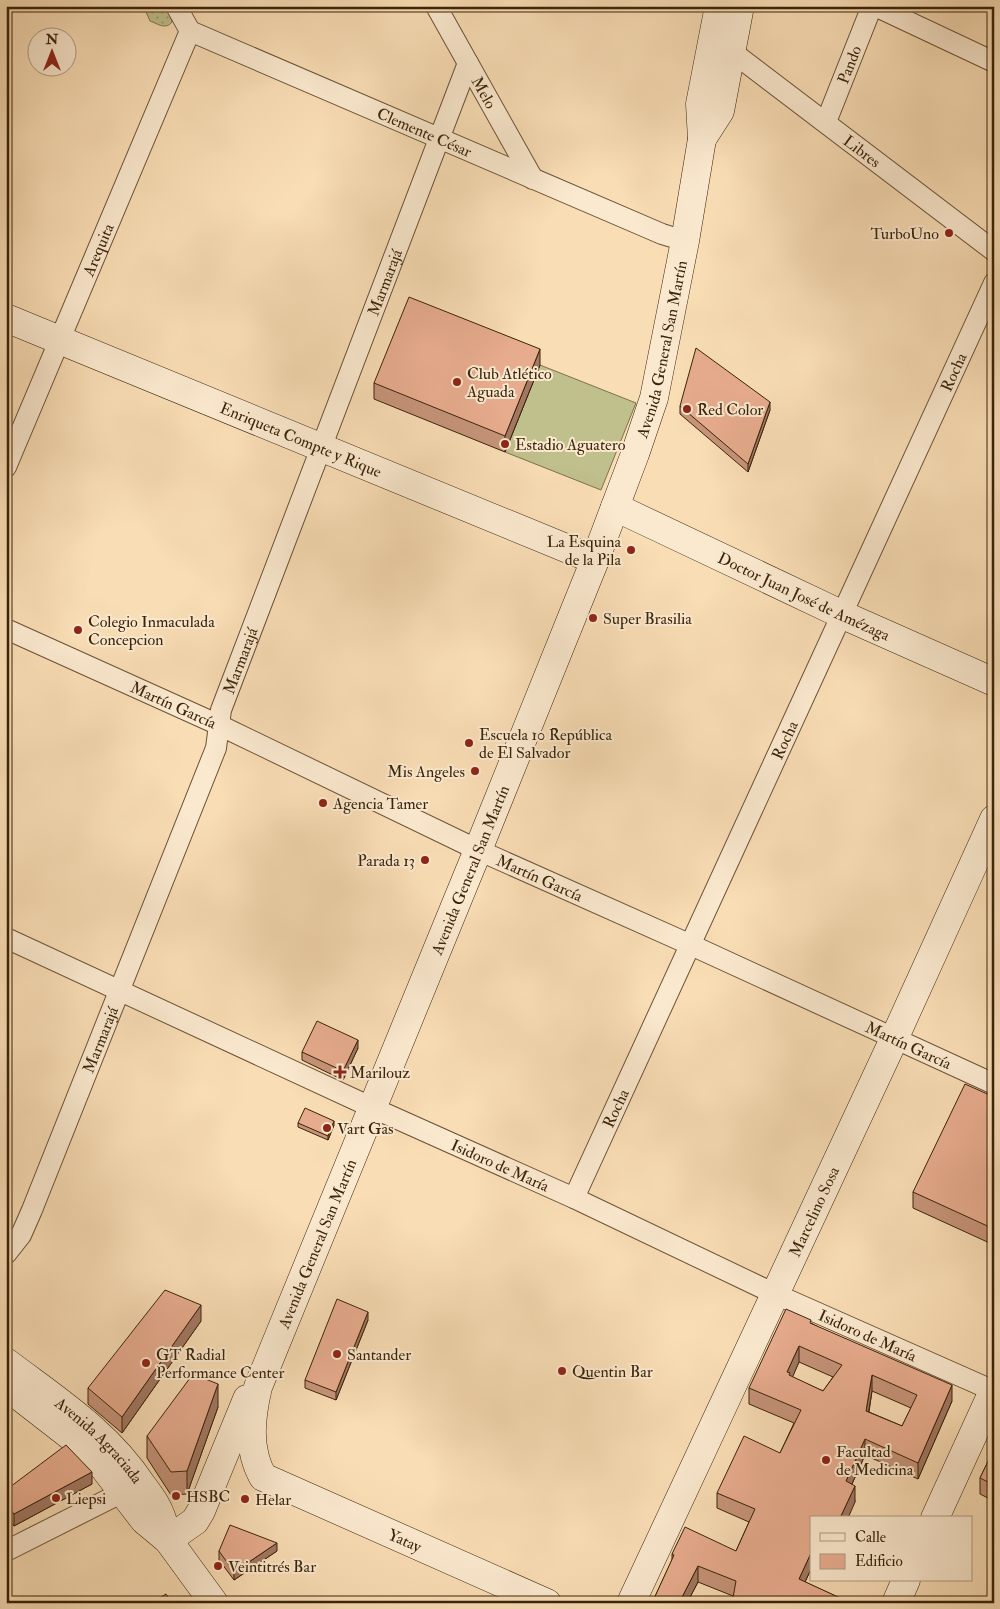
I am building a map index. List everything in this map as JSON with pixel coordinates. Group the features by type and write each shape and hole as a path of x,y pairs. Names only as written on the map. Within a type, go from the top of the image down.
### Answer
{"main road":[{"name":"Avenida General San Martín","path":"259,1467 252,1423 258,1387 595,560 654,398 685,241 702,138 700,104 719,6"},
{"name":"Avenida General San Martín","path":"702,138 720,111 740,6"},
{"name":"Enriqueta Compte y Rique","path":"6,318 595,560"},
{"name":"Doctor Juan José de Amézaga","path":"615,507 842,616 994,682"},
{"name":"Marcelino Sosa","path":"631,1603 894,1039 994,819"},
{"name":"Avenida Agraciada","path":"6,1362 92,1427 112,1446 129,1465 160,1511 168,1540"},
{"name":"Avenida Agraciada","path":"6,1386 87,1451 104,1468 144,1520 168,1540 214,1603"},
{"name":"Avenida General San Martín","path":"168,1540 195,1521 201,1511 213,1486 246,1402 258,1387"},
{"path":"936,1516 993,1390"},
{"name":"Yatay","path":"213,1486 259,1467 547,1603"},
{"path":"896,1603 905,1582"}],"street":[{"path":"176,6 190,31"},
{"name":"Melo","path":"436,6 533,178"},
{"path":"873,6 994,62"},
{"name":"Pando","path":"826,122 873,6"},
{"name":"Clemente César","path":"190,31 662,234 685,241"},
{"name":"Arequita","path":"6,467 190,31"},
{"name":"Libres","path":"731,51 994,251"},
{"name":"Marmarajá","path":"6,1254 21,1235 32,1210 216,748 221,710 468,63"},
{"name":"Rocha","path":"574,1198 994,283"},
{"name":"Martín García","path":"6,629 219,725 478,850 994,1084"},
{"name":"Isidoro de María","path":"6,938 373,1108 574,1198 775,1294 993,1390"},
{"path":"6,1551 123,1492"}],"green space":[{"path":"142,6 164,6 170,13 172,22 165,26 150,21"},
{"name":"Club Atlético Aguada","path":"540,365 636,403 601,490 505,452"}],"building":[{"name":"Club Atlético Aguada","path":"409,297 540,349 505,436 374,383"},
{"path":"696,348 770,402 748,464 680,406"},
{"path":"317,1021 358,1040 343,1071 302,1052"},
{"path":"965,1084 994,1097 994,1229 913,1192"},
{"path":"305,1108 334,1121 328,1136 298,1123"},
{"name":"GT Radial Performance Center","path":"165,1290 201,1305 122,1417 88,1388"},
{"name":"Santander","path":"337,1299 368,1312 336,1392 305,1380"},
{"name":"Facultad de Medicina","path":"786,1309 811,1320 810,1323 952,1385 918,1463 865,1439 846,1481 855,1486 841,1516 810,1516 810,1555 799,1579 851,1603 785,1603 777,1599 774,1603 732,1603 736,1581 698,1566 679,1603 652,1603 685,1527 736,1551 755,1509 717,1493 744,1436 780,1453 801,1410 749,1388","holes":["799,1346 842,1365 823,1391 789,1375 790,1373 787,1372","872,1375 917,1395 902,1426 866,1411"]},
{"path":"193,1374 218,1384 187,1471 171,1472 147,1436"},
{"path":"66,1445 92,1472 14,1514 6,1504 6,1490"},
{"path":"994,1449 994,1485 980,1478"},
{"path":"230,1525 277,1543 234,1572 219,1551"},
{"path":"166,1594 172,1603 151,1603"}],"place":[{"name":"TurboUno","path":"949,233"},
{"name":"Club Atlético Aguada","path":"457,382"},
{"name":"Red Color","path":"687,409"},
{"name":"Estadio Aguatero","path":"505,444"},
{"name":"La Esquina de la Pila","path":"631,550"},
{"name":"Super Brasilia","path":"593,618"},
{"name":"Colegio Inmaculada Concepcion","path":"78,630"},
{"name":"Escuela 10 República de El Salvador","path":"469,743"},
{"name":"Mis Angeles","path":"475,771"},
{"name":"Agencia Tamer","path":"323,803"},
{"name":"Parada 13","path":"425,860"},
{"name":"Marilouz","path":"340,1072"},
{"name":"Vart Gas","path":"327,1128"},
{"name":"Santander","path":"337,1354"},
{"name":"GT Radial Performance Center","path":"146,1363"},
{"name":"Quentin Bar","path":"562,1371"},
{"name":"Facultad de Medicina","path":"826,1460"},
{"name":"HSBC","path":"176,1496"},
{"name":"Liepsi","path":"56,1498"},
{"name":"Helar","path":"245,1499"},
{"name":"Veintitrés Bar","path":"218,1566"}]}
